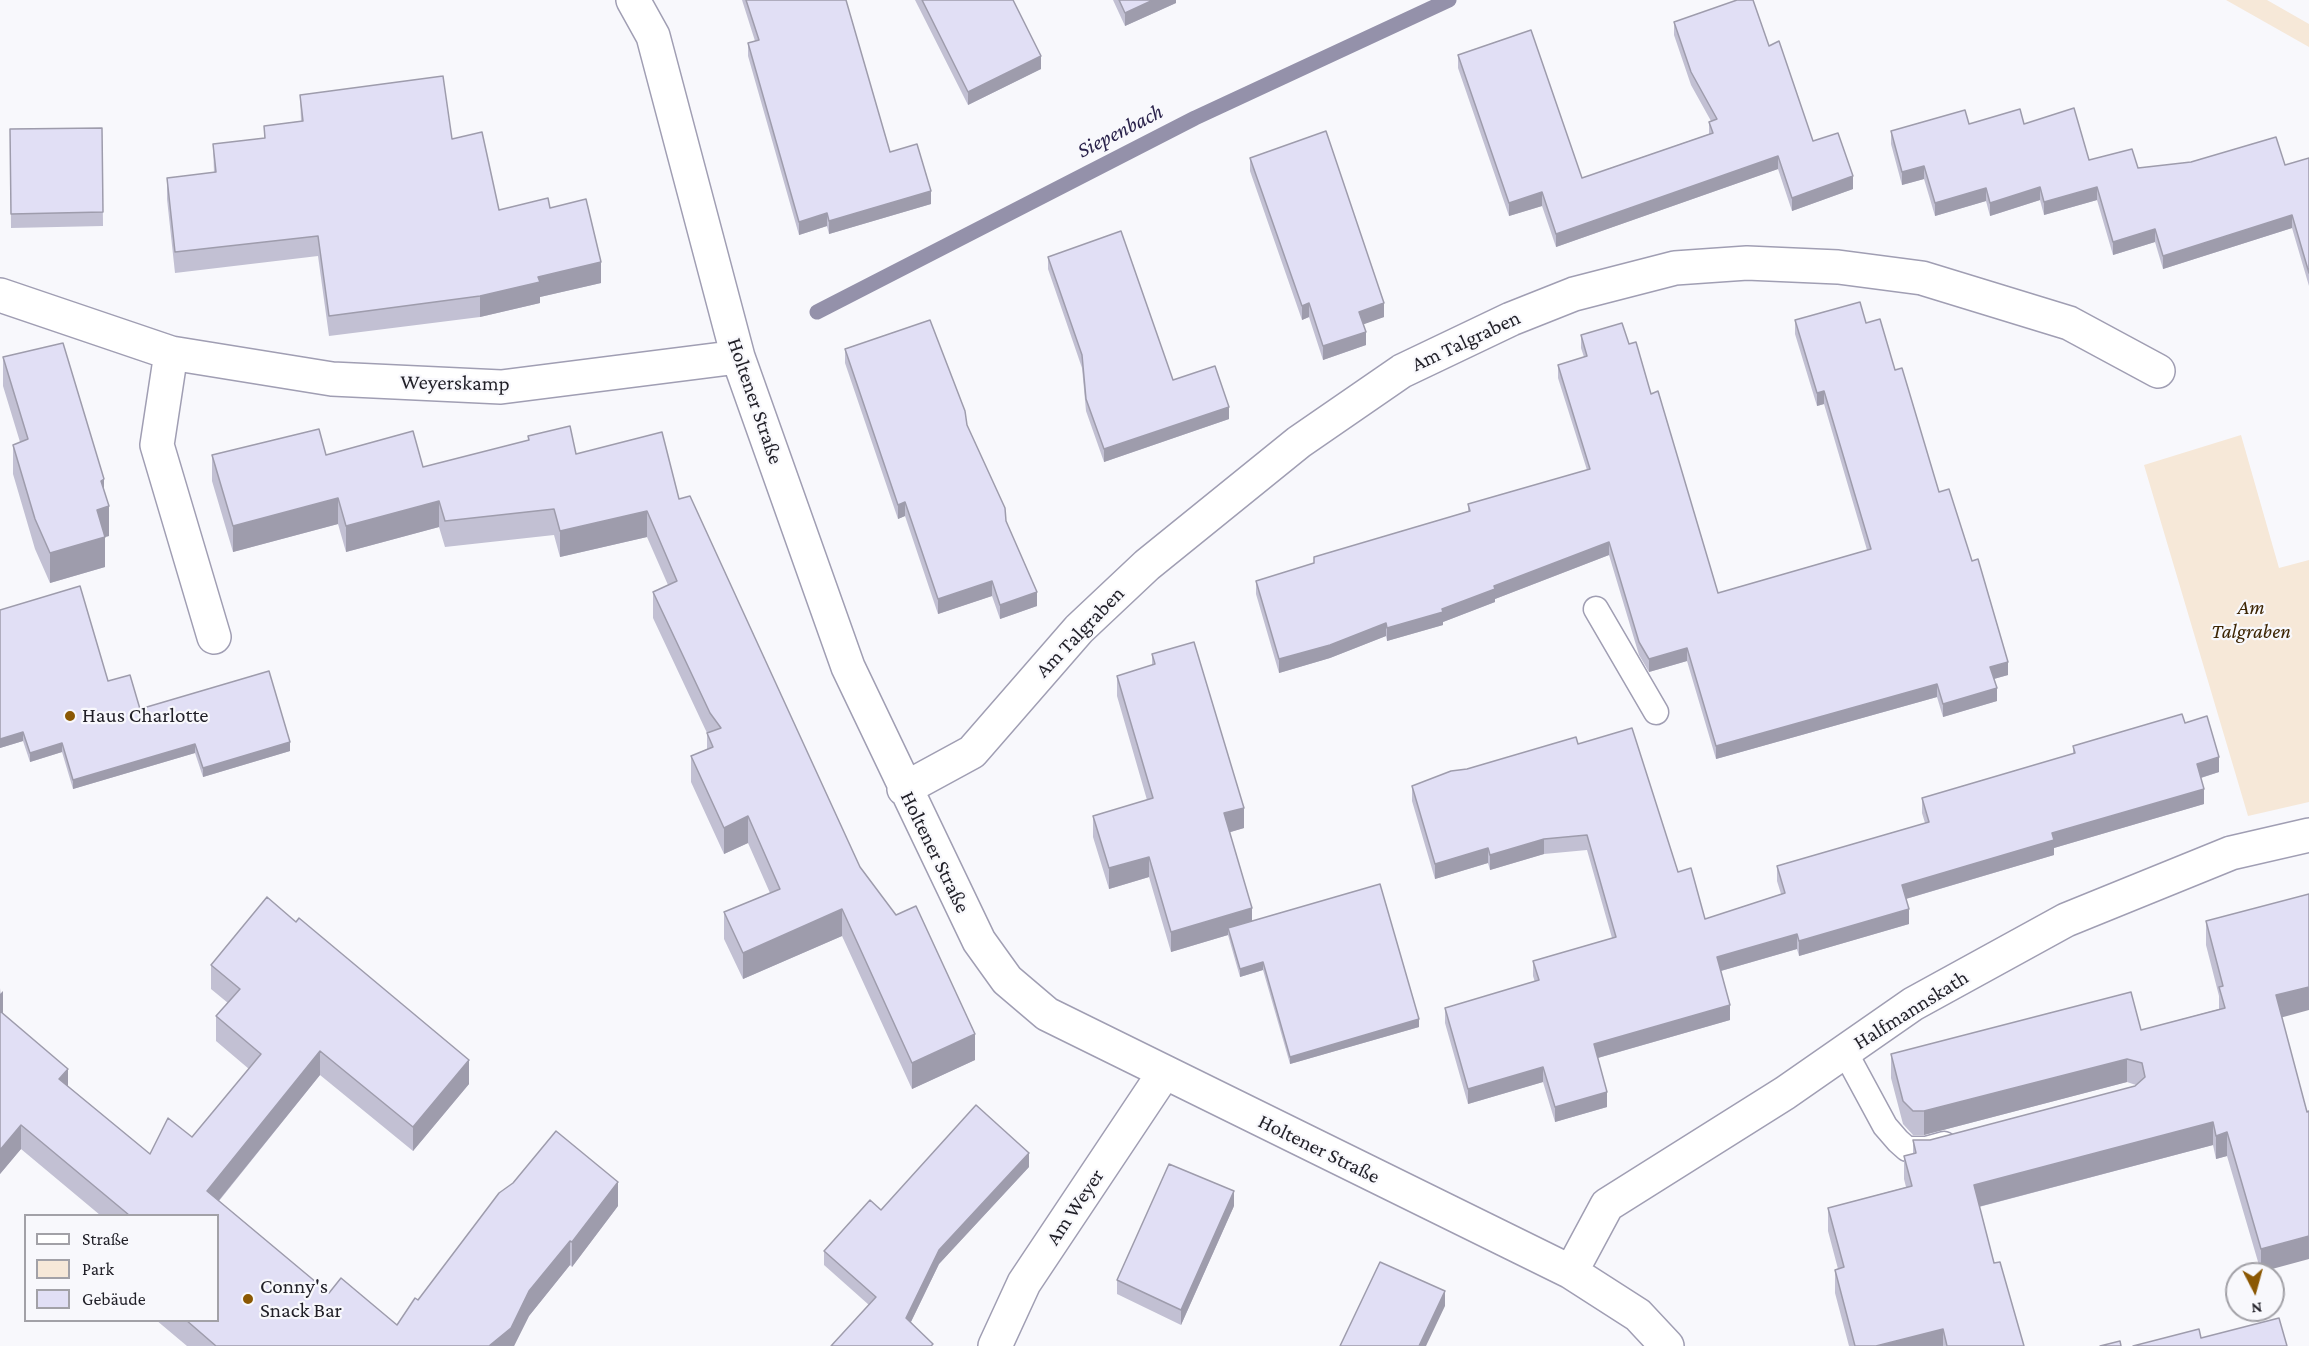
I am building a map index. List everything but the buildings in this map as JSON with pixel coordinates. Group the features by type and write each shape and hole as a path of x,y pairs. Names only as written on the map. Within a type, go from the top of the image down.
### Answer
{"street":[{"name":"Holtener Straße","path":"633,0 653,36 738,357 848,667 904,789 979,941 1007,980 1047,1014 1571,1272 1638,1315 1667,1346"},
{"name":"Am Talgraben","path":"904,789 972,752 1079,629 1147,565 1299,442 1402,371 1511,319 1574,294 1675,268 1746,263 1838,267 1922,278 2069,323 2158,371"},
{"name":"Weyerskamp","path":"0,295 171,353 332,379 501,387 738,357"},
{"path":"171,353 157,445 214,638"},
{"name":"Halfmannskath","path":"1571,1272 1607,1205 1785,1093 1913,1004 2066,920 2231,853 2309,835"},
{"name":"Am Weyer","path":"995,1346 1024,1283 1164,1073"}],"lane":[{"path":"1596,609 1656,712"},
{"path":"1845,1052 1885,1126 1907,1149 1926,1149 1971,1137"}],"green space":[{"path":"2226,0 2267,0 2309,24 2309,47"},
{"name":"Am Talgraben","path":"2241,435 2279,568 2309,560 2309,802 2248,816 2144,465"}],"waterway":[{"name":"Siepenbach","path":"817,312 1195,118 1449,0"}],"place":[{"name":"Haus Charlotte","path":"70,716"},
{"name":"Conny's Snack Bar","path":"248,1299"}]}
